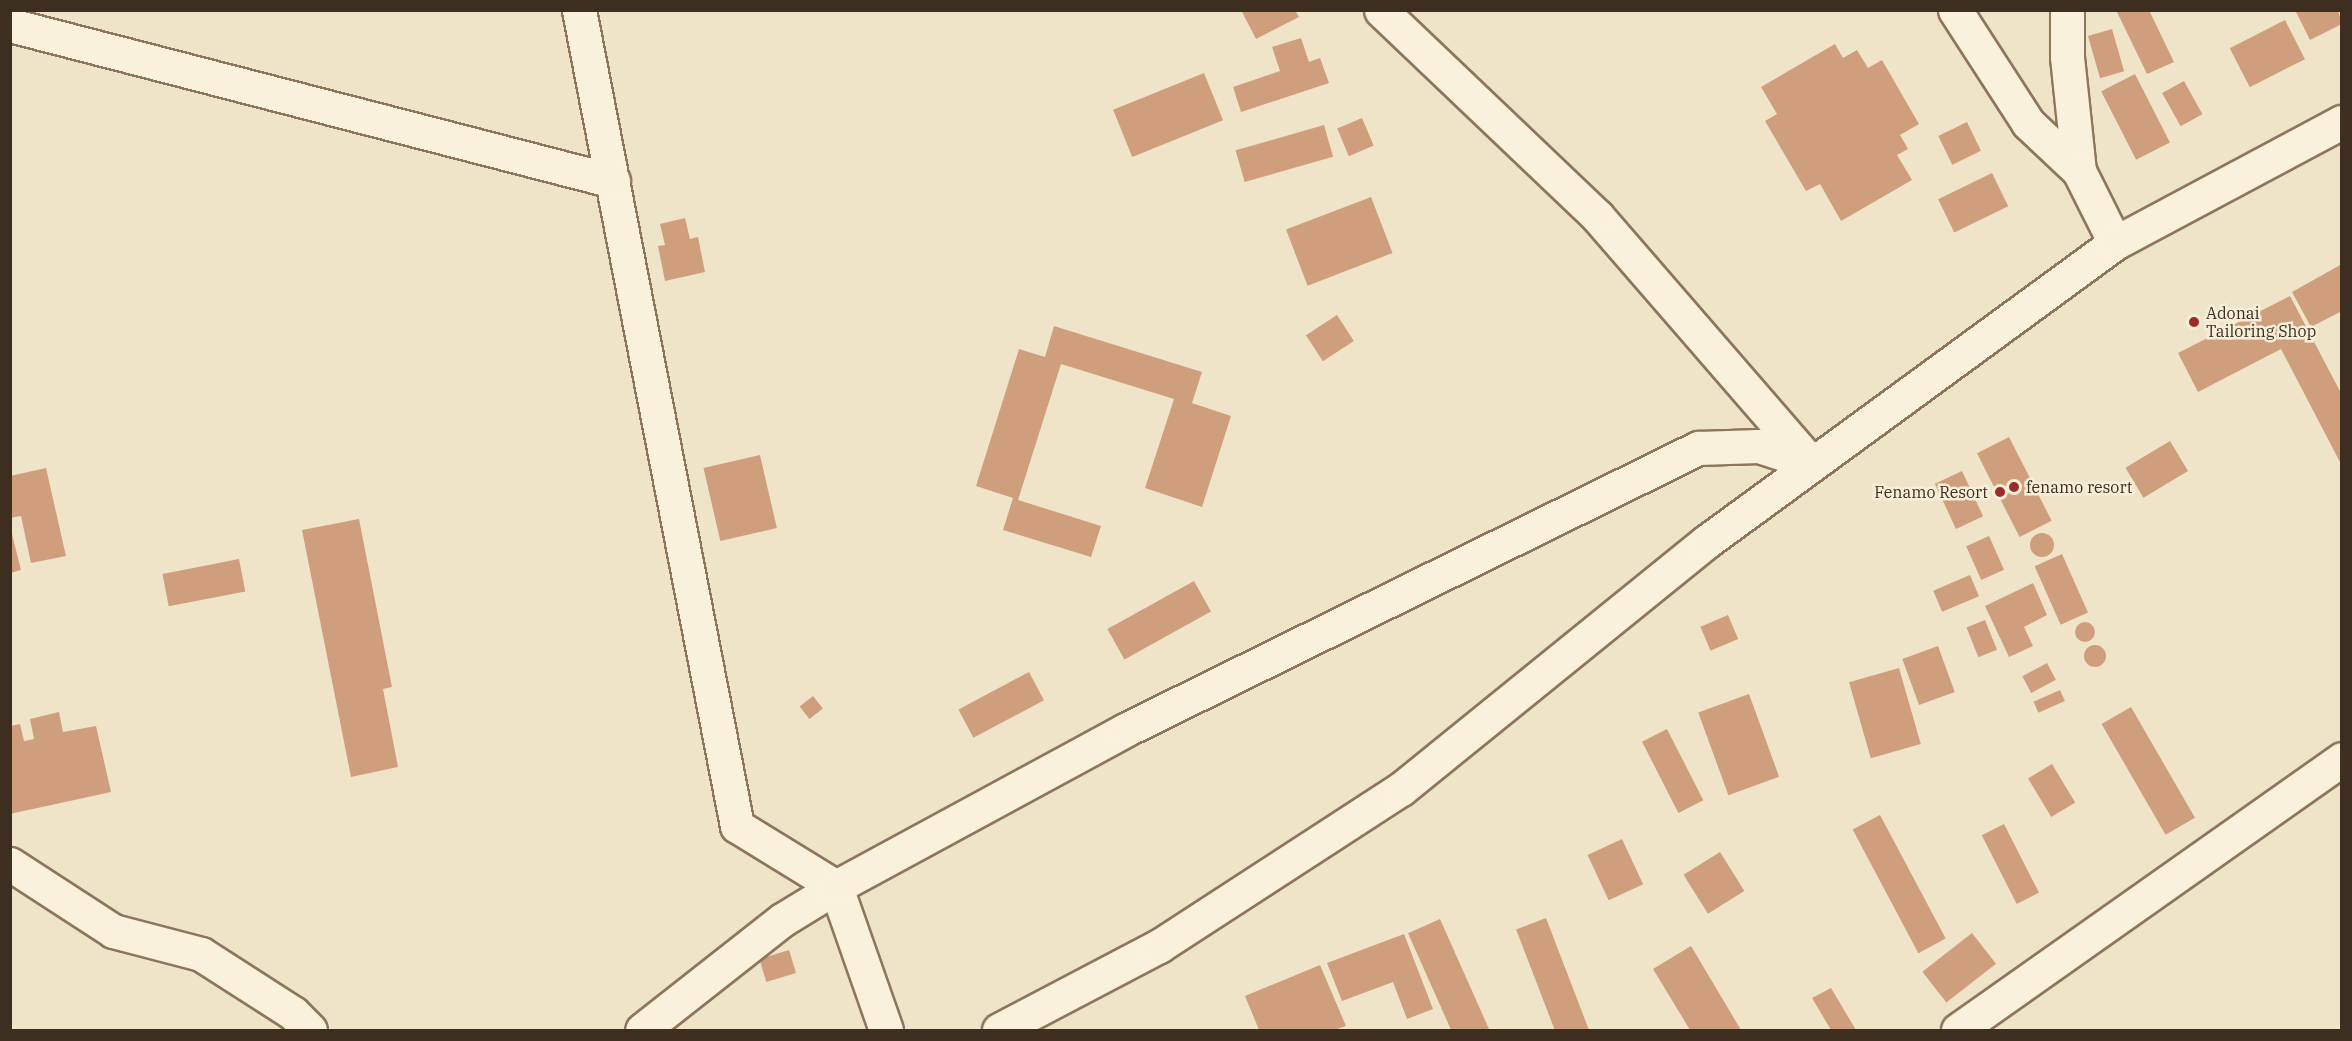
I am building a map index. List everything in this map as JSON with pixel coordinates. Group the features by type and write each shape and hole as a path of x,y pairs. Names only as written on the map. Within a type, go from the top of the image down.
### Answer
{"street":[{"path":"579,10 737,826 836,887 886,1030"},
{"path":"1380,10 1597,216 1811,463"},
{"path":"1955,10 2028,123 2079,171"},
{"path":"2067,10 2072,132 2079,171 2115,243"},
{"path":"10,25 612,181"},
{"path":"999,1030 1159,946 1383,802 1706,542 1811,463 2115,243 2342,122"},
{"path":"642,1030 782,920 836,887 1125,730 1698,448 1759,446 1811,463"},
{"path":"1958,1030 2342,759"},
{"path":"10,864 113,931 201,954 293,1013 310,1030"}],"building":[{"path":"1241,10 1295,10 1299,17 1256,39"},
{"path":"2116,10 2149,10 2174,62 2147,74"},
{"path":"2295,10 2338,10 2342,24 2310,40"},
{"path":"2285,20 2305,59 2250,87 2230,48"},
{"path":"2112,29 2124,71 2100,78 2088,36"},
{"path":"1301,38 1309,62 1320,58 1329,83 1241,112 1233,87 1280,71 1272,47"},
{"path":"1835,44 1843,58 1857,50 1868,68 1882,60 1919,124 1900,135 1908,149 1897,155 1912,180 1841,221 1820,184 1806,191 1765,121 1777,114 1761,87"},
{"path":"1204,73 1223,120 1132,157 1113,110"},
{"path":"2135,74 2170,143 2136,160 2101,91"},
{"path":"2184,81 2202,114 2181,126 2162,93"},
{"path":"1362,118 1374,146 1349,156 1337,129"},
{"path":"1967,122 1981,151 1952,165 1938,136"},
{"path":"1324,125 1333,157 1245,182 1236,150"},
{"path":"1992,173 2008,206 1954,233 1938,199"},
{"path":"1371,197 1393,253 1308,286 1286,230"},
{"path":"685,218 690,239 698,237 705,272 665,281 658,246 665,245 660,224"},
{"path":"2342,264 2342,311 2311,327 2292,292"},
{"path":"2290,296 2342,395 2342,466 2281,349 2198,392 2178,353"},
{"path":"1337,315 1354,341 1323,361 1306,335"},
{"path":"1054,326 1202,372 1192,403 1231,416 1202,507 1145,488 1174,399 1061,364 1018,500 1101,526 1091,557 1003,530 1013,498 976,486 1019,349 1045,357"},
{"name":"fenamo resort","path":"2009,437 2052,521 2020,537 1977,453"},
{"path":"2170,441 2188,471 2143,498 2125,468"},
{"path":"760,455 777,528 720,541 703,468"},
{"path":"46,468 66,556 31,563 21,516 10,518 10,476"},
{"path":"1962,471 1983,516 1956,529 1935,484"},
{"path":"359,519 392,687 383,689 398,767 351,777 302,530"},
{"path":"10,526 21,570 10,573"},
{"path":"2042,533 2047,534 2053,540 2053,550 2047,556 2042,557 2037,556 2031,550 2030,545 2031,540 2037,534"},
{"path":"1989,536 2004,570 1981,580 1966,546"},
{"path":"2062,554 2088,612 2061,625 2035,566"},
{"path":"239,559 245,591 169,606 162,574"},
{"path":"1970,575 1979,596 1942,612 1933,591"},
{"path":"1194,581 1211,612 1124,660 1107,629"},
{"path":"2033,583 2047,615 2024,627 2033,646 2009,657 1985,606"},
{"path":"1728,615 1738,639 1711,651 1700,627"},
{"path":"1985,620 1997,650 1978,657 1966,627"},
{"path":"2081,622 2089,622 2095,628 2095,636 2089,642 2081,642 2075,636 2075,628"},
{"path":"2095,645 2105,652 2106,656 2099,666 2095,667 2085,660 2084,656 2091,646"},
{"path":"1938,646 1955,692 1919,705 1902,659"},
{"path":"2047,663 2056,680 2031,693 2022,676"},
{"path":"1899,668 1921,744 1871,758 1849,682"},
{"path":"1029,672 1044,700 973,738 958,710"},
{"path":"2060,690 2065,701 2038,713 2034,702"},
{"path":"1749,694 1779,777 1728,795 1698,712"},
{"path":"813,696 823,709 809,719 800,706"},
{"path":"2131,707 2195,818 2166,835 2102,724"},
{"path":"59,712 63,732 96,726 111,792 10,814 10,726 20,724 24,741 34,739 30,719"},
{"path":"1667,729 1703,800 1678,813 1642,742"},
{"path":"2052,764 2075,803 2051,817 2028,778"},
{"path":"1880,815 1946,939 1918,953 1853,830"},
{"path":"2004,824 2039,893 2017,904 1982,835"},
{"path":"1622,839 1643,884 1609,900 1588,855"},
{"path":"1720,852 1744,891 1708,914 1684,875"},
{"path":"1546,918 1589,1030 1555,1030 1516,929"},
{"path":"1440,919 1489,1030 1451,1030 1408,933"},
{"path":"1972,933 1996,964 1946,1003 1922,972"},
{"path":"1404,934 1433,1009 1407,1019 1393,982 1342,1001 1327,963"},
{"path":"1691,946 1741,1030 1690,1030 1653,969"},
{"path":"789,950 796,973 766,982 759,959"},
{"path":"1320,965 1346,1026 1334,1030 1259,1030 1245,996"},
{"path":"1831,988 1856,1030 1831,1030 1812,998"}],"place":[{"name":"Adonai Tailoring Shop","path":"2194,322"},
{"name":"fenamo resort","path":"2014,487"},
{"name":"Fenamo Resort","path":"2000,492"}]}
